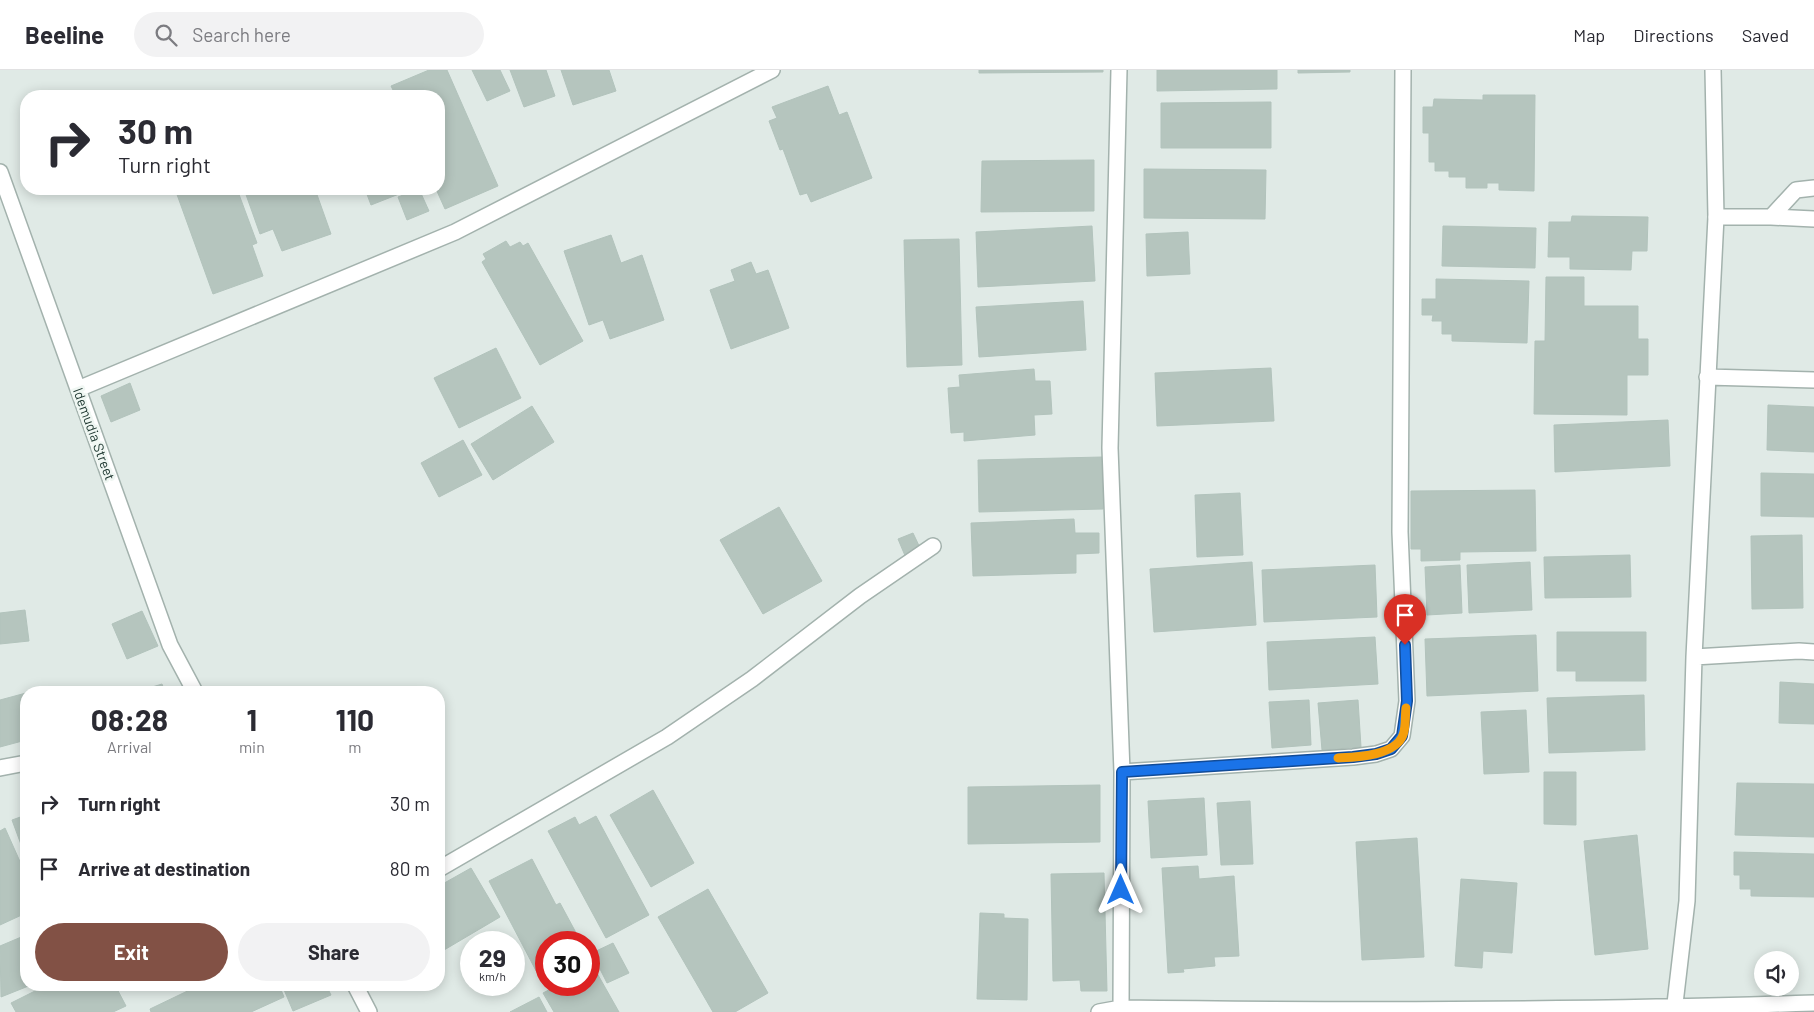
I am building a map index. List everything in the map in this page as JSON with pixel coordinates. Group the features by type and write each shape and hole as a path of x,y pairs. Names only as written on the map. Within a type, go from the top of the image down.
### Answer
{"street":[{"path":"78,389 455,232 772,70"},
{"path":"1119,70 1110,448 1122,772 1120,1008"},
{"path":"1122,772 1353,757 1376,754 1391,749 1402,736 1407,701 1400,532 1403,70"},
{"path":"1674,1010 1687,901 1694,657 1716,217 1713,70"},
{"name":"Idemudia Street","path":"0,172 170,645 192,686"},
{"path":"1771,217 1796,190 1814,188"},
{"path":"1716,217 1814,219"},
{"path":"1708,377 1814,380"},
{"path":"445,866 667,737 752,679 860,596 933,546"},
{"path":"1694,657 1799,651 1814,652"},
{"path":"0,768 20,763"},
{"path":"358,991 369,1012"},
{"path":"1099,1012 1120,1008 1397,1011 1674,1010 1814,1003"}],"building":[{"path":"429,70 447,70 498,186 445,209 439,195 445,195 445,90 393,90 391,86"},
{"path":"472,70 500,70 510,91 487,101"},
{"path":"510,70 546,70 555,96 524,107"},
{"path":"561,70 609,70 616,91 573,105"},
{"path":"979,70 1103,70 1103,72 979,73"},
{"path":"1157,70 1277,70 1277,89 1157,91"},
{"path":"1298,70 1350,70 1350,72 1298,73"},
{"path":"828,86 839,115 847,112 872,178 811,202 807,193 800,195 783,149 780,150 769,121 777,118 772,107"},
{"path":"1483,95 1535,95 1534,191 1499,190 1499,183 1487,183 1487,188 1466,188 1466,177 1449,177 1449,171 1435,171 1435,162 1429,162 1429,133 1423,133 1423,107 1433,107 1434,99 1483,100"},
{"path":"1271,102 1271,148 1161,148 1161,103"},
{"path":"1094,160 1094,211 981,212 982,161"},
{"path":"1144,169 1266,170 1265,219 1144,218"},
{"path":"177,195 239,195 257,243 252,245 263,276 213,294"},
{"path":"246,195 317,195 331,234 282,251 273,229 260,234"},
{"path":"367,195 396,195 371,205"},
{"path":"403,195 422,195 429,211 407,220 398,197"},
{"path":"1572,216 1648,217 1647,251 1632,251 1631,270 1570,269 1570,257 1548,257 1549,222 1571,222"},
{"path":"1092,226 1095,281 978,287 976,232"},
{"path":"1443,226 1536,228 1535,268 1442,266"},
{"path":"1188,232 1190,274 1147,276 1146,234"},
{"path":"611,235 621,263 642,255 664,320 610,339 603,320 589,325 564,251"},
{"path":"959,239 962,365 907,367 904,240"},
{"path":"506,241 510,247 520,242 523,246 528,243 583,341 540,365 482,262 486,259 483,254"},
{"path":"751,262 756,274 768,270 789,328 731,349 710,290 735,281 731,270"},
{"path":"1546,277 1584,277 1584,306 1638,306 1638,339 1648,339 1648,375 1627,375 1627,415 1534,414 1535,341 1545,341"},
{"path":"1436,279 1529,281 1527,343 1452,341 1452,334 1442,334 1442,321 1432,321 1433,315 1422,315 1422,299 1436,299"},
{"path":"1083,301 1086,350 979,357 976,307"},
{"path":"496,348 521,398 459,428 434,378"},
{"path":"1271,368 1274,421 1157,426 1155,373"},
{"path":"1034,369 1035,381 1050,381 1052,414 1034,415 1035,435 964,441 964,432 951,433 948,388 960,387 959,375"},
{"path":"130,383 140,410 111,422 101,396"},
{"path":"1768,405 1814,407 1814,452 1767,450"},
{"path":"532,406 554,442 493,480 471,444"},
{"path":"1668,420 1670,466 1555,472 1554,425"},
{"path":"463,440 482,475 439,497 421,463"},
{"path":"1102,457 1103,509 979,512 978,460"},
{"path":"1761,473 1814,474 1814,517 1761,516"},
{"path":"1535,490 1536,551 1460,552 1460,560 1421,561 1421,549 1411,549 1411,491"},
{"path":"1240,493 1243,555 1197,557 1195,495"},
{"path":"779,507 822,581 763,614 720,540"},
{"path":"1074,519 1075,533 1099,533 1099,553 1076,554 1076,573 973,576 971,523"},
{"path":"913,533 922,552 906,558 898,539"},
{"path":"1802,535 1803,608 1752,609 1751,536"},
{"path":"1630,555 1631,597 1545,598 1544,557"},
{"path":"1252,562 1256,625 1154,632 1150,569"},
{"path":"1530,562 1532,610 1469,613 1467,565"},
{"path":"1375,565 1377,617 1264,622 1262,570"},
{"path":"1460,565 1462,613 1427,615 1425,567"},
{"path":"25,610 29,641 0,644 0,613"},
{"path":"142,611 158,646 127,659 112,624"},
{"path":"1557,632 1646,632 1646,681 1576,681 1576,671 1557,671"},
{"path":"1536,635 1538,691 1427,696 1425,639"},
{"path":"1375,637 1378,684 1269,690 1267,642"},
{"path":"1780,682 1814,684 1814,724 1779,723"},
{"path":"20,695 20,742 0,747 0,700"},
{"path":"1644,695 1645,750 1549,753 1547,698"},
{"path":"1309,700 1311,745 1272,748 1269,702"},
{"path":"1358,700 1361,747 1322,750 1318,703"},
{"path":"1526,710 1529,772 1484,774 1481,712"},
{"path":"1544,772 1576,772 1576,825 1544,824"},
{"path":"1737,783 1814,784 1814,837 1735,835"},
{"path":"1100,785 1100,842 968,844 968,787"},
{"path":"653,790 694,863 651,887 610,815"},
{"path":"1204,798 1207,855 1151,858 1148,801"},
{"path":"1250,801 1253,864 1221,865 1217,803"},
{"path":"596,816 649,915 606,938 548,831 575,817 579,825"},
{"path":"20,817 20,842 12,820"},
{"path":"5,828 20,862 20,916 0,925 0,831"},
{"path":"1637,835 1648,949 1595,955 1584,841"},
{"path":"1417,838 1424,957 1362,960 1356,842"},
{"path":"1734,852 1814,854 1814,897 1751,896 1751,889 1740,889 1740,875 1734,875"},
{"path":"532,859 556,905 560,903 575,931 535,931 535,969 525,950 525,931 515,931 489,881"},
{"path":"1198,866 1199,879 1234,876 1239,956 1214,957 1215,966 1183,969 1184,972 1168,973 1162,868"},
{"path":"471,868 500,917 476,931 460,931 460,941 445,949 445,883"},
{"path":"1104,873 1107,991 1081,991 1080,980 1053,981 1051,874"},
{"path":"1461,879 1517,883 1512,953 1483,951 1482,968 1455,966"},
{"path":"708,889 768,993 735,1012 713,1012 658,917"},
{"path":"980,913 1004,914 1004,918 1028,919 1027,1000 977,999"},
{"path":"20,938 20,989 1,997 0,946"},
{"path":"613,943 629,973 607,983 600,969 600,949"},
{"path":"600,978 619,1012 554,1012 545,996 600,996"},
{"path":"35,991 118,991 126,1006 113,1012 16,1012 11,1003"},
{"path":"188,991 282,991 284,997 251,1012 151,1012 150,1009"},
{"path":"285,991 329,991 331,995 293,1011"},
{"path":"539,997 547,1012 510,1012"}],"slow traffic":[{"path":"1338,758 1376,754 1391,749 1402,736 1406,708"}],"route":[{"path":"1121,890 1122,772 1353,757 1376,754 1391,749 1402,736 1407,701 1405,645"}]}
